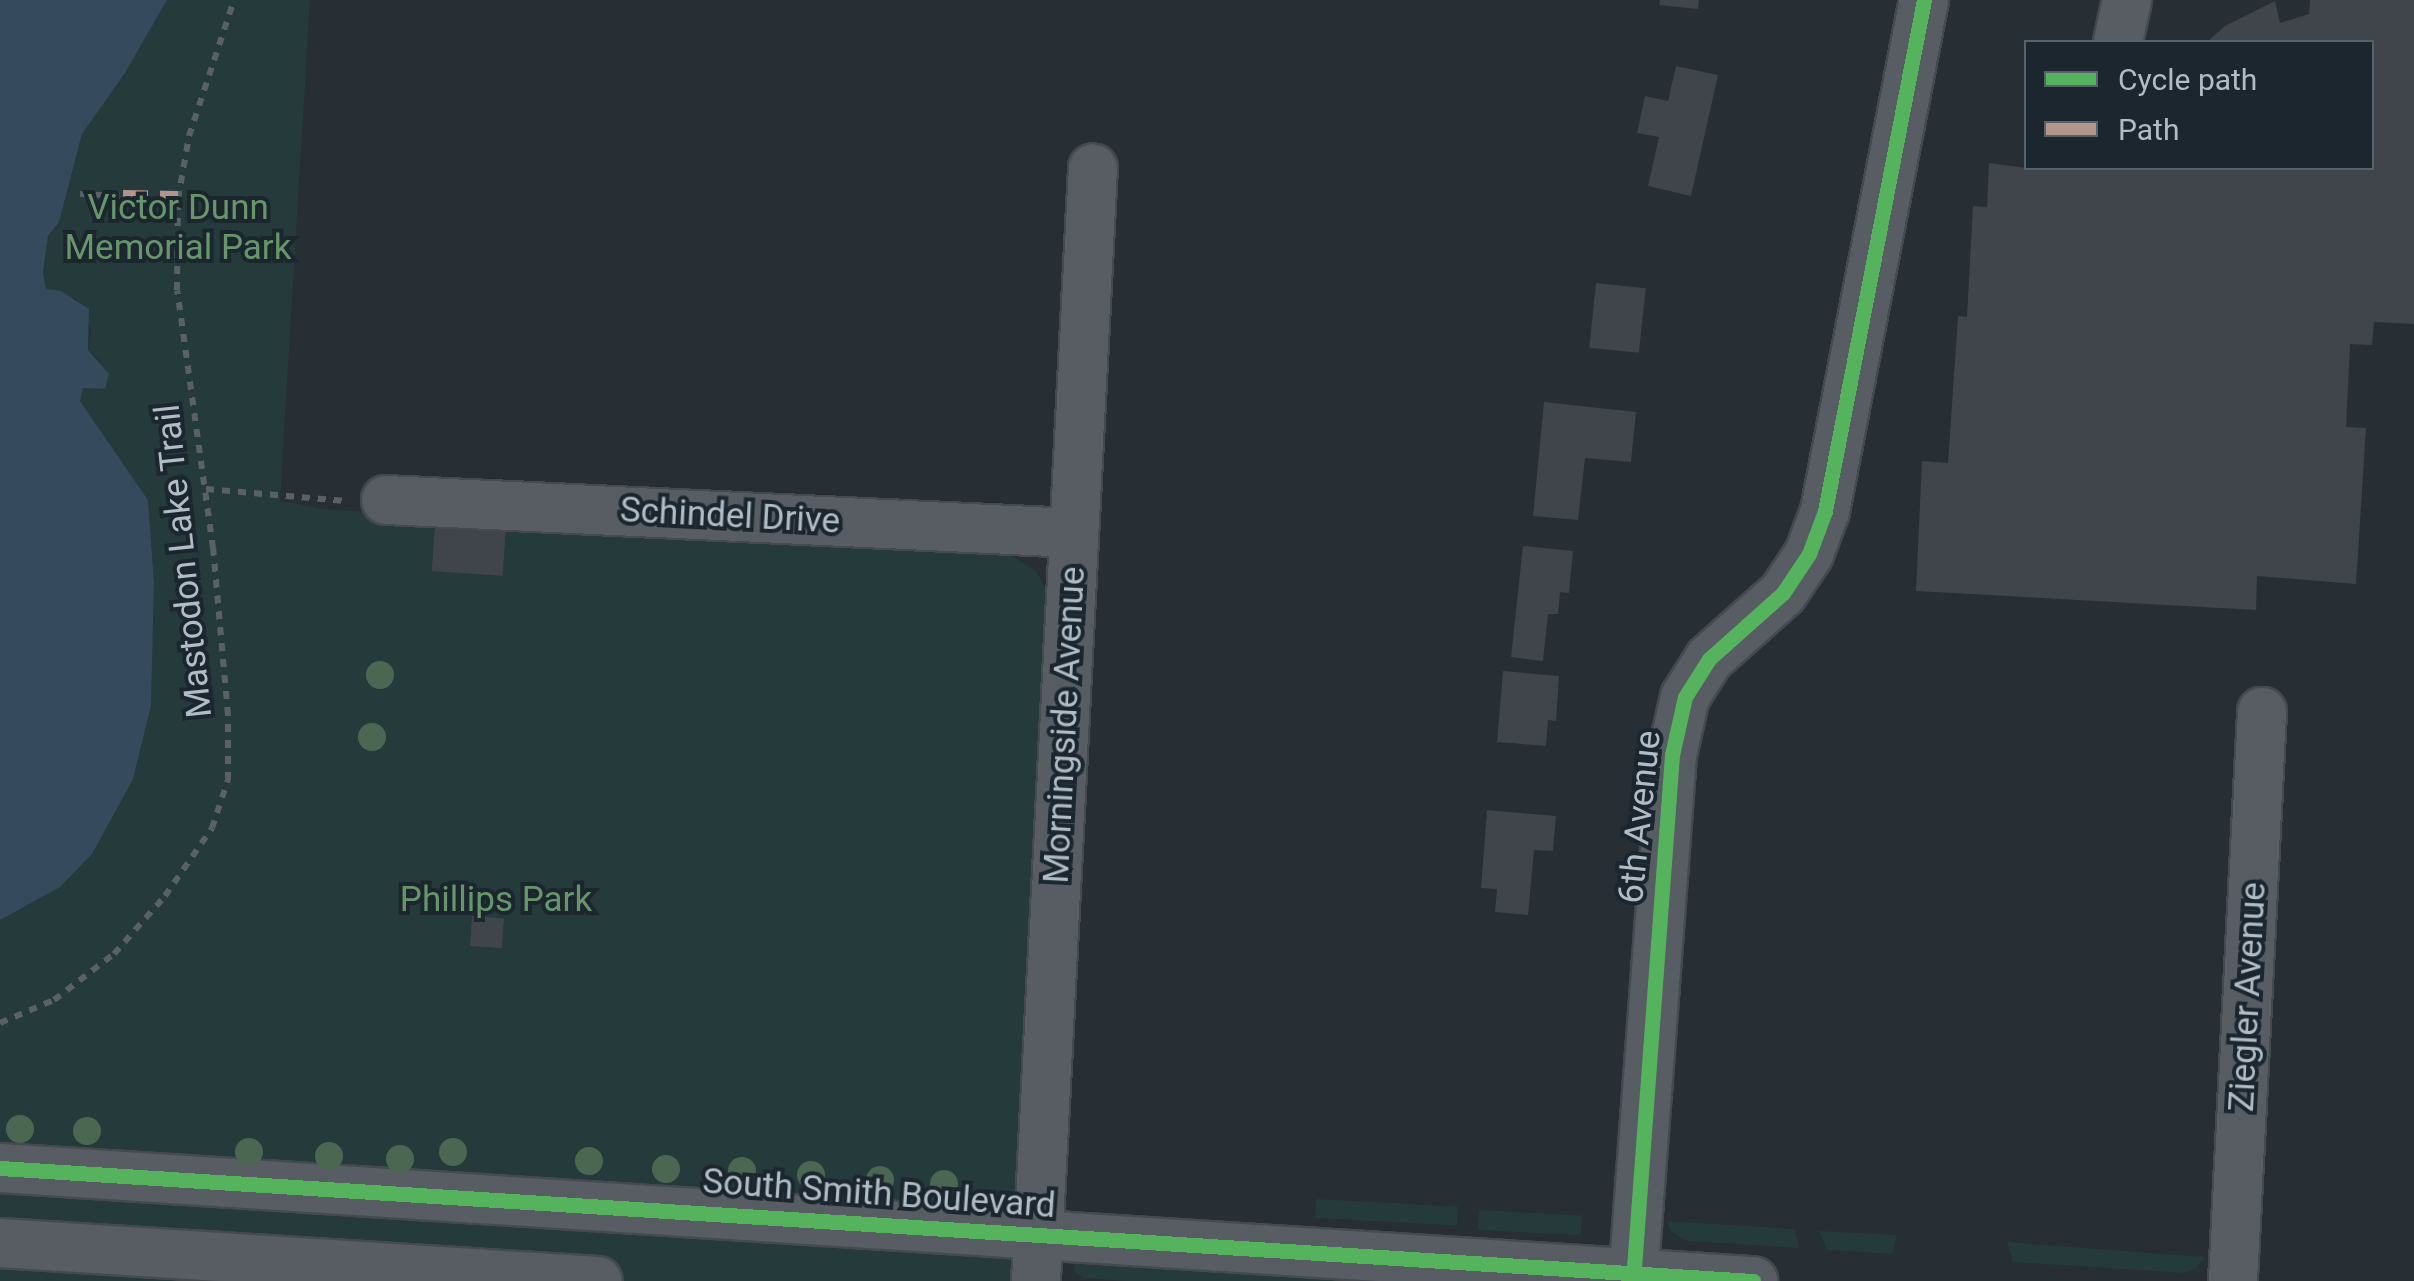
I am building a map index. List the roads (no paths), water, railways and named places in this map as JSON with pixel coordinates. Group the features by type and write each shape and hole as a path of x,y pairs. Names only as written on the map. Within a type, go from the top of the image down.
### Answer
{"street":[{"name":"6th Avenue","path":"1633,1278 1672,755 1684,697 1709,659 1783,593 1810,554 1826,511 1924,0"},
{"path":"2118,40 2128,0"},
{"name":"Morningside Avenue","path":"1036,1281 1093,168"},
{"name":"Schindel Drive","path":"369,501 1074,533"},
{"name":"Ziegler Avenue","path":"2233,1281 2262,712"},
{"name":"South Smith Boulevard","path":"0,1168 1038,1234 1633,1278 1753,1281"},
{"path":"177,1254 181,1179"},
{"path":"0,1244 598,1281"}],"water":[{"path":"0,0 167,0 125,73 82,134 59,222 48,236 43,272 46,289 61,291 89,309 88,350 109,374 105,389 83,388 80,401 148,500 154,582 151,706 133,779 92,854 60,887 0,920"}],"park label":[{"name":"Victor Dunn Memorial Park","path":"178,228"},
{"name":"Phillips Park","path":"496,900"}]}
